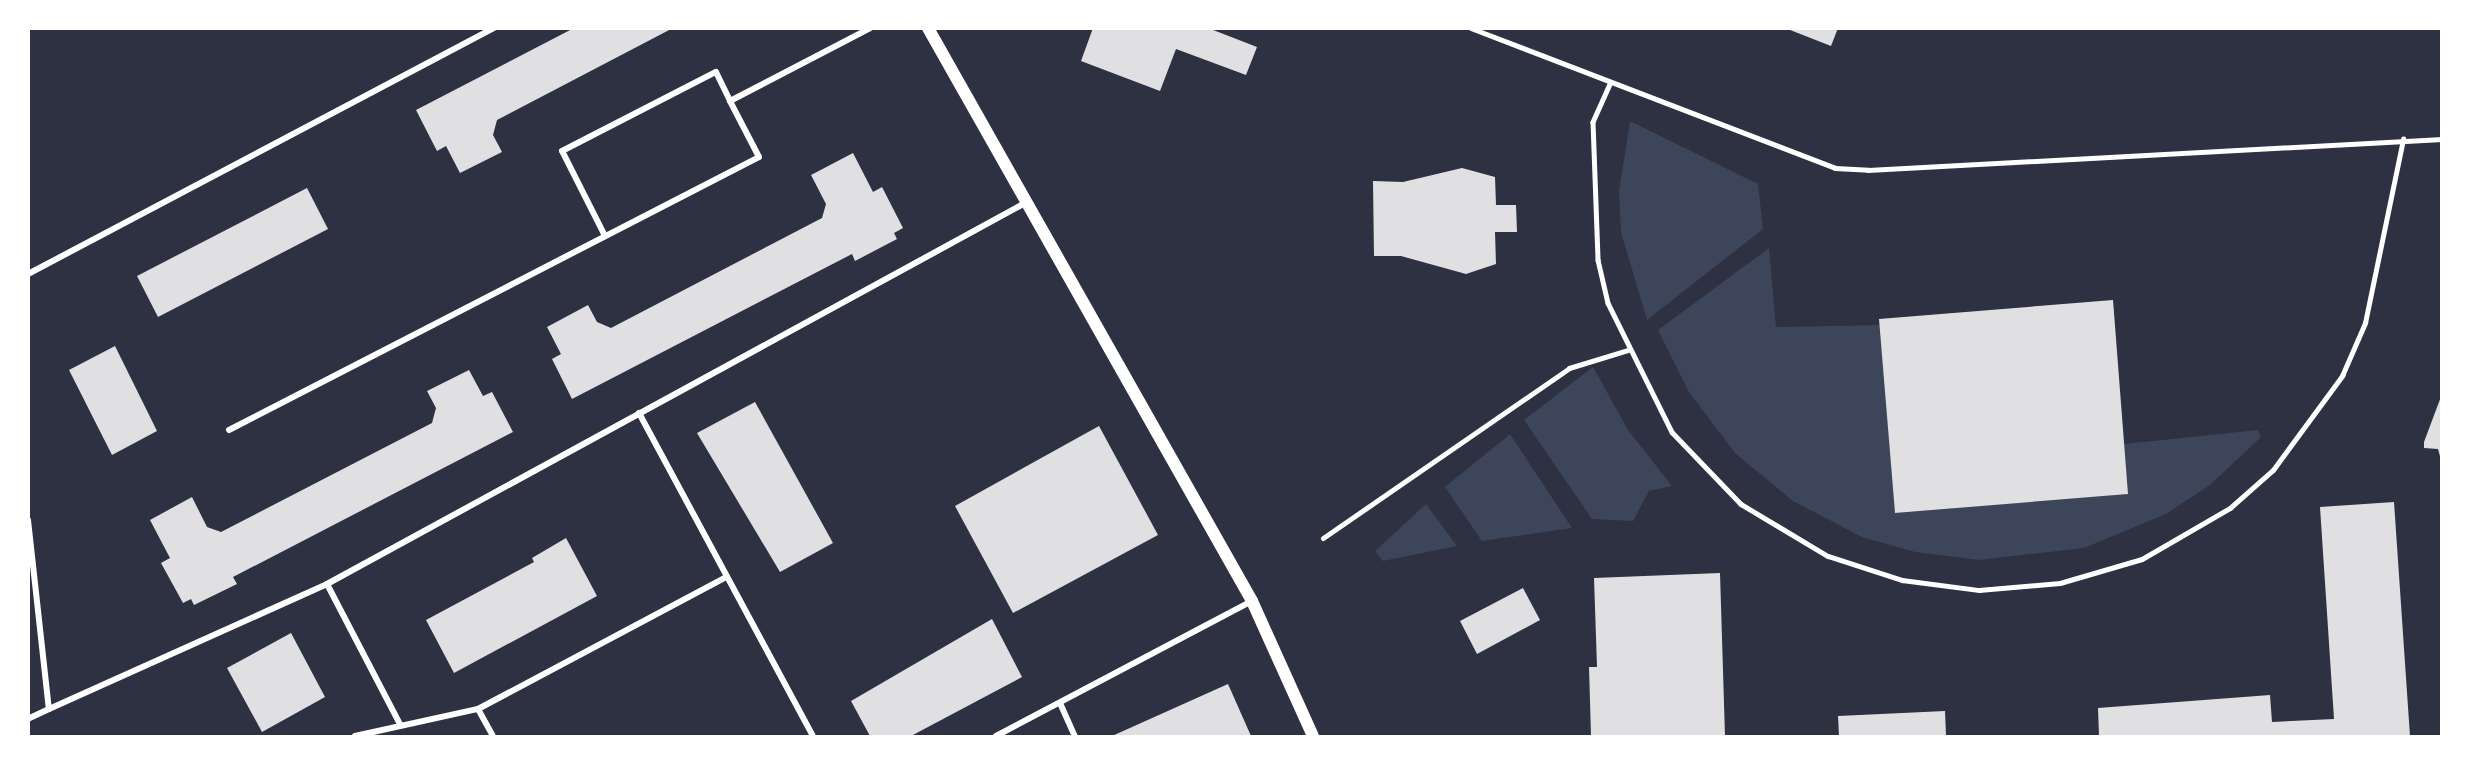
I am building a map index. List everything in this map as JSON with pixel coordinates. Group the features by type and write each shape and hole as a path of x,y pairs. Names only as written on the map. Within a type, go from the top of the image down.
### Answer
{"main road":[{"path":"928,28 1252,601 1313,736"}],"street":[{"path":"28,274 494,28"},
{"path":"730,101 870,28"},
{"path":"229,430 605,236 759,156 716,72 562,152 605,236"},
{"path":"28,719 327,584 1028,202"},
{"path":"1323,538 1569,368 1628,350"},
{"path":"639,413 813,736"},
{"path":"28,520 49,709"},
{"path":"355,736 400,724 478,709 726,577"},
{"path":"327,584 400,724"},
{"path":"996,736 1252,601"},
{"path":"1059,703 1075,736"},
{"path":"478,709 493,736"}],"lane":[{"path":"1472,28 1809,160 1868,171 2403,139 2442,139"},
{"path":"1611,82 1593,122 1593,217 1608,303 1628,350 1672,432 1704,470 1741,504 1828,556 1902,580 1979,590 2061,583 2102,573 2181,540 2230,508 2310,425 2342,376 2365,323 2403,139"}],"shaded area":[{"path":"1630,121 1758,184 1763,229 1647,320 1621,232 1619,191"},
{"path":"1769,248 1776,327 1880,325 1895,513 2127,494 2124,444 2258,430 2261,437 2210,485 2166,514 2084,548 1979,560 1915,552 1862,537 1793,501 1735,453 1689,392 1658,330"},
{"path":"1593,367 1628,430 1672,486 1649,491 1633,521 1592,519 1524,420"},
{"path":"1510,434 1572,528 1482,541 1445,487"},
{"path":"1426,504 1457,546 1383,561 1375,551"}],"building":[{"path":"574,28 673,28 497,120 493,135 502,152 460,173 446,146 437,151 416,110"},
{"path":"1093,28 1208,28 1257,47 1246,75 1176,49 1160,91 1081,61"},
{"path":"1785,28 1838,28 1831,46"},
{"path":"853,153 873,192 882,187 903,228 894,233 897,239 855,261 852,254 572,399 552,359 561,354 547,327 588,305 597,322 611,328 822,218 826,204 811,175"},
{"path":"1462,168 1495,177 1496,205 1516,205 1517,232 1495,232 1496,264 1466,274 1401,256 1374,256 1373,181 1403,182"},
{"path":"307,188 328,229 158,317 137,276"},
{"path":"2113,300 2128,494 1895,513 1879,319"},
{"path":"115,346 157,431 112,455 69,370"},
{"path":"469,370 483,396 492,392 513,432 233,577 237,584 194,605 191,599 183,603 161,563 170,558 150,520 192,497 207,527 221,532 432,423 436,408 427,391"},
{"path":"2442,394 2441,460 2438,449 2424,448 2424,442"},
{"path":"755,402 833,543 780,572 697,433"},
{"path":"1099,426 1158,535 1013,613 955,506"},
{"path":"2394,502 2410,736 2099,736 2098,708 2270,695 2272,722 2334,719 2320,507"},
{"path":"566,538 597,596 454,673 426,620 534,562 532,558"},
{"path":"1720,573 1725,736 1591,736 1589,667 1597,667 1594,578"},
{"path":"1523,588 1540,620 1477,654 1460,621"},
{"path":"992,619 1022,677 911,736 870,736 851,701"},
{"path":"291,633 325,697 262,732 227,668"},
{"path":"1228,684 1251,736 1112,736"},
{"path":"1945,711 1946,736 1839,736 1838,716"}]}
